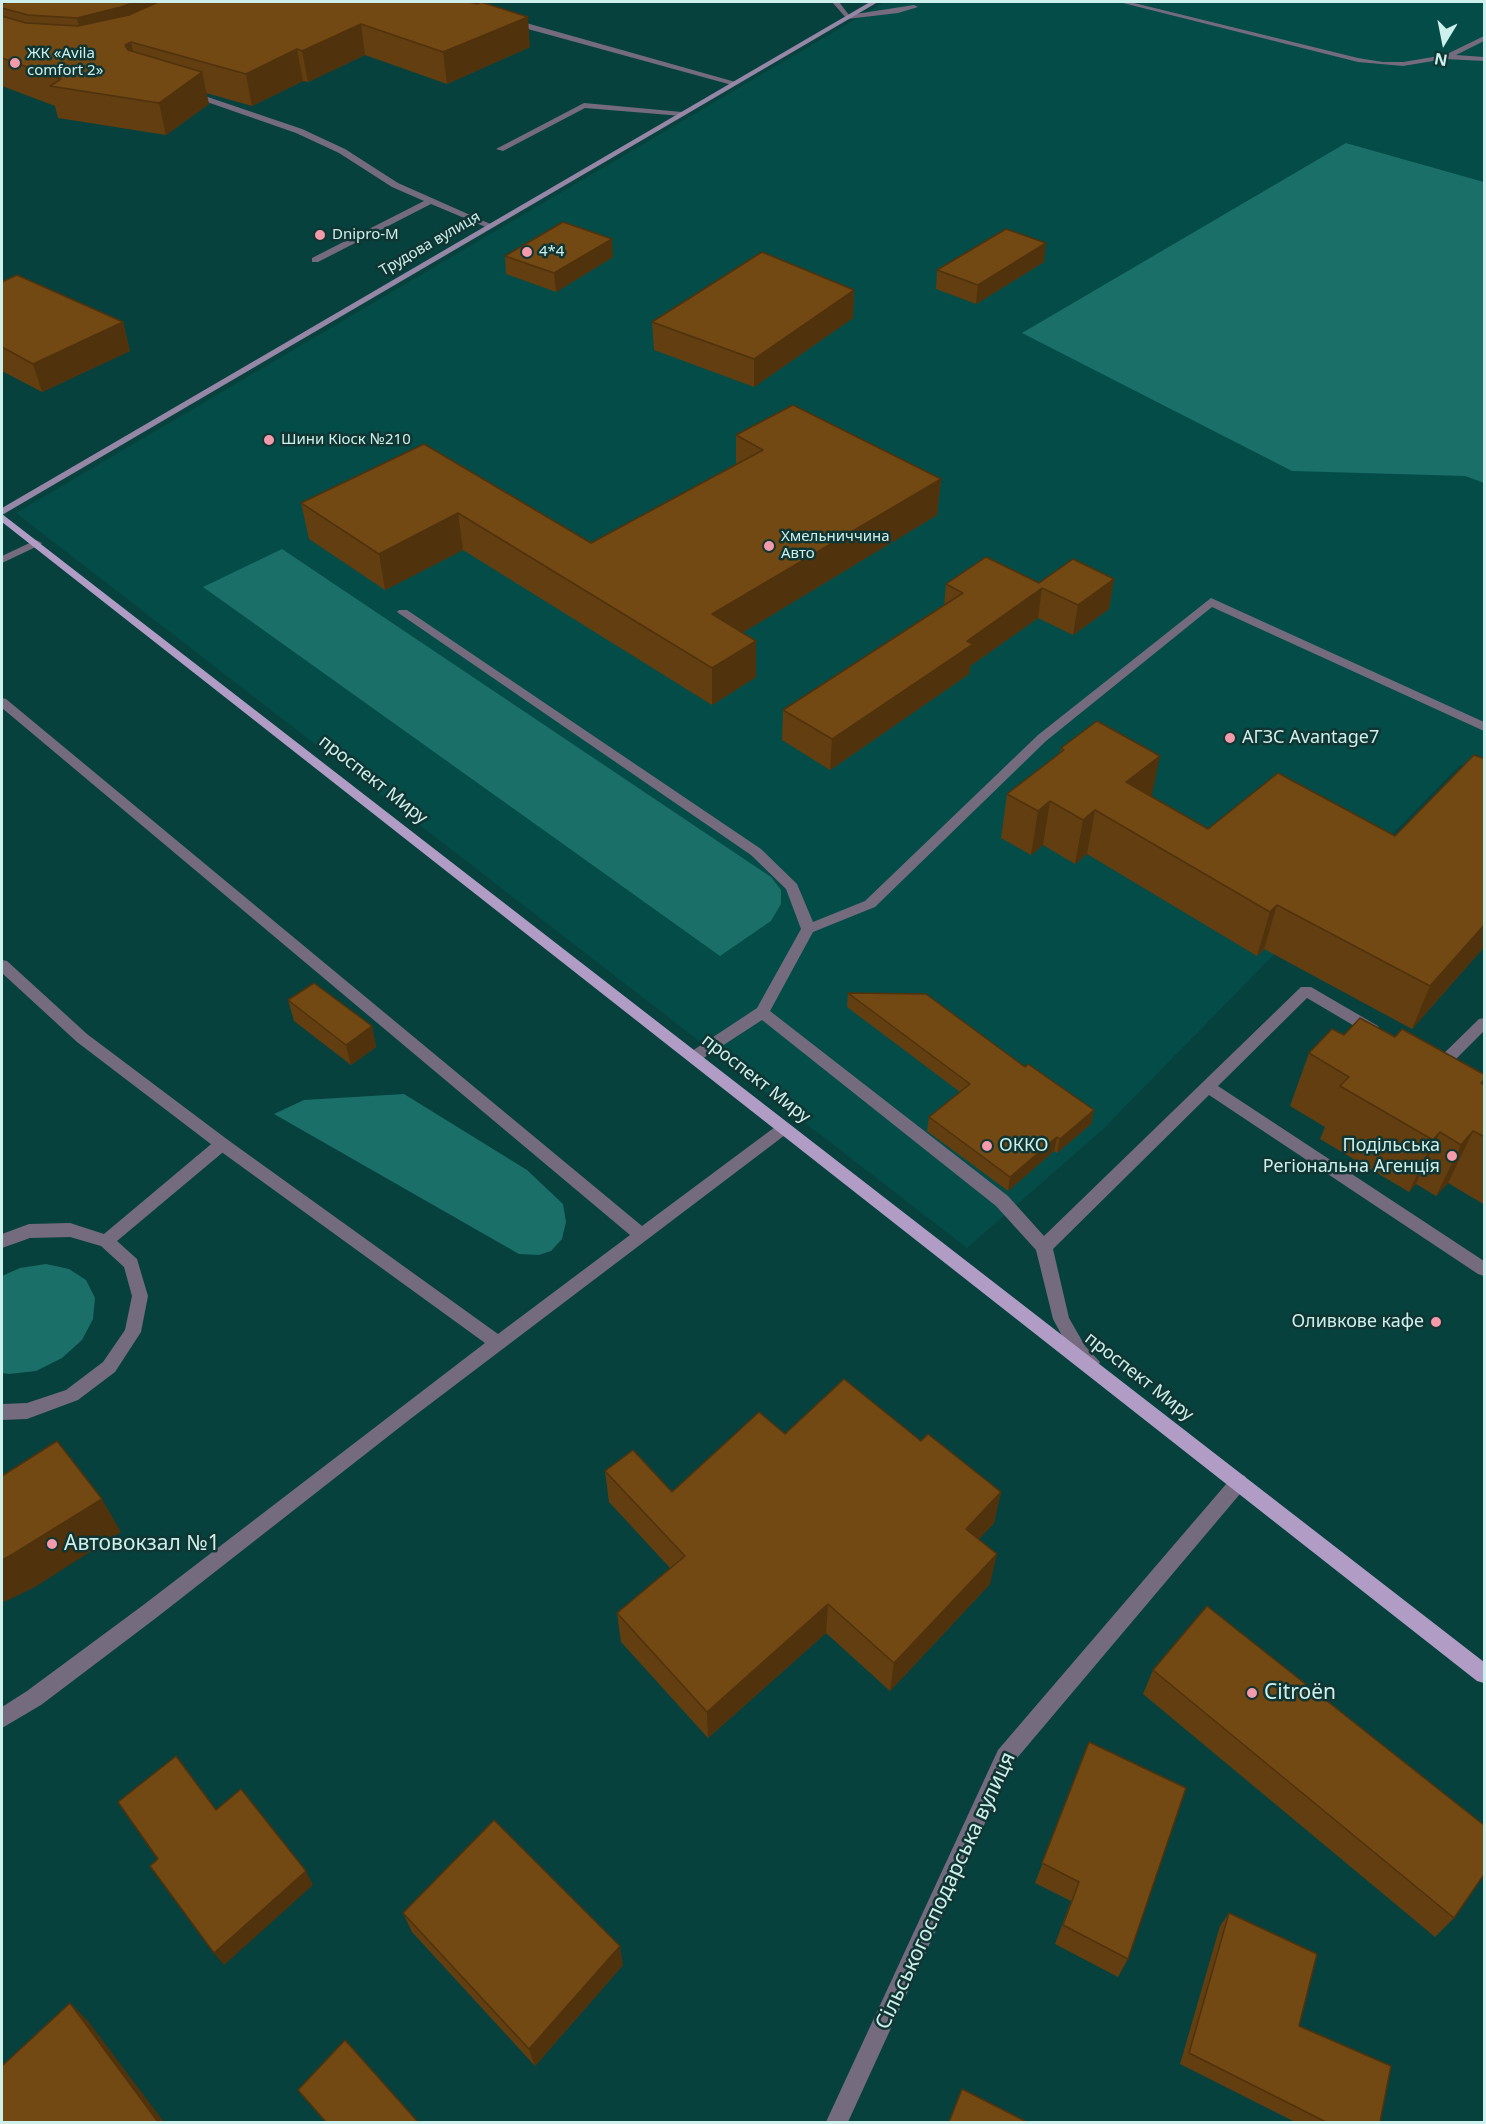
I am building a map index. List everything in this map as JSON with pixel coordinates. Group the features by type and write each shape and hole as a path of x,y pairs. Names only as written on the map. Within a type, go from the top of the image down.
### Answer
{"main road":[{"name":"Трудова вулиця","path":"2,512 874,2"},
{"name":"проспект Миру","path":"2,517 1485,1674"}],"street":[{"path":"836,2 847,17 914,7"},
{"path":"1123,2 1145,4 1358,60 1403,64 1445,57 1485,59"},
{"path":"504,19 735,83"},
{"path":"1445,57 1485,38"},
{"path":"185,92 242,109 298,131 342,151 395,185 491,226"},
{"path":"500,149 584,105 682,114"},
{"path":"315,260 432,200"},
{"path":"2,560 36,543"},
{"path":"694,1057 762,1011 808,929 870,904 1042,738 1211,602 1485,727"},
{"path":"403,612 756,852 792,887 808,929"},
{"path":"2,702 643,1236"},
{"path":"2,965 82,1038 222,1144 498,1343"},
{"path":"1044,1246 1306,991 1388,1039"},
{"path":"762,1011 1002,1201 1044,1246 1061,1319 1079,1351 1114,1384"},
{"path":"1430,1063 1440,1069 1485,1023"},
{"path":"1208,1087 1485,1269"},
{"path":"2,1718 34,1698 148,1612 498,1343 784,1128"},
{"path":"106,1241 222,1144"},
{"path":"2,1240 29,1231 70,1230 106,1241 130,1264 140,1296 133,1332 109,1367 72,1395 27,1411 2,1413"},
{"name":"Сільськогосподарська вулиця","path":"837,2122 1005,1757 1239,1482"}],"shaded area":[{"path":"885,2 1484,2 1484,182 1346,143 1465,476 1484,483 1484,766 1460,765 1101,1131 967,1248 16,513"},
{"path":"1346,143 1484,182 1484,483 1465,476 1292,471 1022,333"},
{"path":"282,549 771,877 781,890 781,904 771,921 720,956 203,587"},
{"path":"404,1094 527,1170 563,1204 566,1222 562,1239 551,1251 539,1255 519,1254 274,1114 304,1100"},
{"path":"46,1264 69,1269 86,1280 95,1298 93,1319 82,1340 62,1358 36,1371 2,1373 2,1276 20,1268"}],"building":[{"path":"8,2 135,2 77,18 28,15 2,8 2,4"},
{"path":"158,2 469,2 477,4 481,2 528,17 443,52 361,24 302,51 297,49 246,74 131,42 125,45 128,50 202,72 159,103 50,86 61,79 2,58 2,16 26,23 78,26 129,15"},
{"path":"563,222 612,239 554,273 505,256"},
{"path":"1006,229 1046,243 978,285 937,270"},
{"path":"762,252 854,290 754,359 652,322"},
{"path":"17,275 123,322 33,364 2,347 2,282"},
{"path":"793,405 941,479 712,614 756,641 712,668 458,513 379,554 301,503 424,444 591,543 763,450 736,435"},
{"path":"986,557 1039,583 1073,559 1114,579 1078,605 1042,588 967,641 973,644 832,739 783,710 963,593 946,584"},
{"path":"1097,721 1160,756 1126,782 1208,829 1278,773 1395,836 1474,755 1485,759 1485,924 1430,986 1277,905 1270,912 1095,810 1083,820 1050,801 1038,811 1007,794"},
{"path":"314,983 372,1026 346,1045 288,1000"},
{"path":"848,993 926,994 1025,1067 1028,1064 1094,1110 1060,1139 1057,1137 1010,1177 929,1117 970,1084"},
{"path":"1360,1018 1395,1037 1402,1029 1485,1075 1481,1083 1485,1085 1485,1137 1473,1131 1461,1145 1440,1132 1433,1140 1340,1086 1349,1077 1309,1053 1332,1029 1344,1035"},
{"path":"844,1379 921,1441 928,1434 1001,1492 966,1529 997,1554 894,1663 828,1604 707,1712 617,1613 685,1556 605,1471 633,1450 672,1492 759,1412 785,1434"},
{"path":"57,1441 102,1499 2,1560 2,1476"},
{"path":"1207,1606 1485,1826 1485,1873 1454,1918 1153,1670"},
{"path":"1089,1742 1186,1788 1128,1959 1063,1925 1079,1882 1042,1863"},
{"path":"176,1756 216,1810 241,1789 306,1871 214,1953 150,1866 158,1859 118,1802"},
{"path":"494,1820 620,1946 529,2049 403,1913"},
{"path":"1229,1913 1317,1954 1299,2026 1391,2066 1380,2122 1326,2122 1189,2053"},
{"path":"70,2003 158,2122 2,2122 2,2066"},
{"path":"345,2040 418,2122 326,2122 298,2090"},
{"path":"962,2089 1027,2122 949,2122"}],"place":[{"name":"ЖК «Avila comfort 2»","path":"15,63"},
{"name":"Dnipro-M","path":"320,235"},
{"name":"4*4","path":"527,252"},
{"name":"Шини Кіоск №210","path":"269,440"},
{"name":"Хмельниччина Авто","path":"769,546"},
{"name":"АГЗС Avantage7","path":"1230,738"},
{"name":"ОККО","path":"987,1146"},
{"name":"Подільська Регіональна Агенція","path":"1452,1156"},
{"name":"Оливкове кафе","path":"1436,1322"},
{"name":"Автовокзал №1","path":"52,1544"},
{"name":"Citroën","path":"1252,1693"}]}
